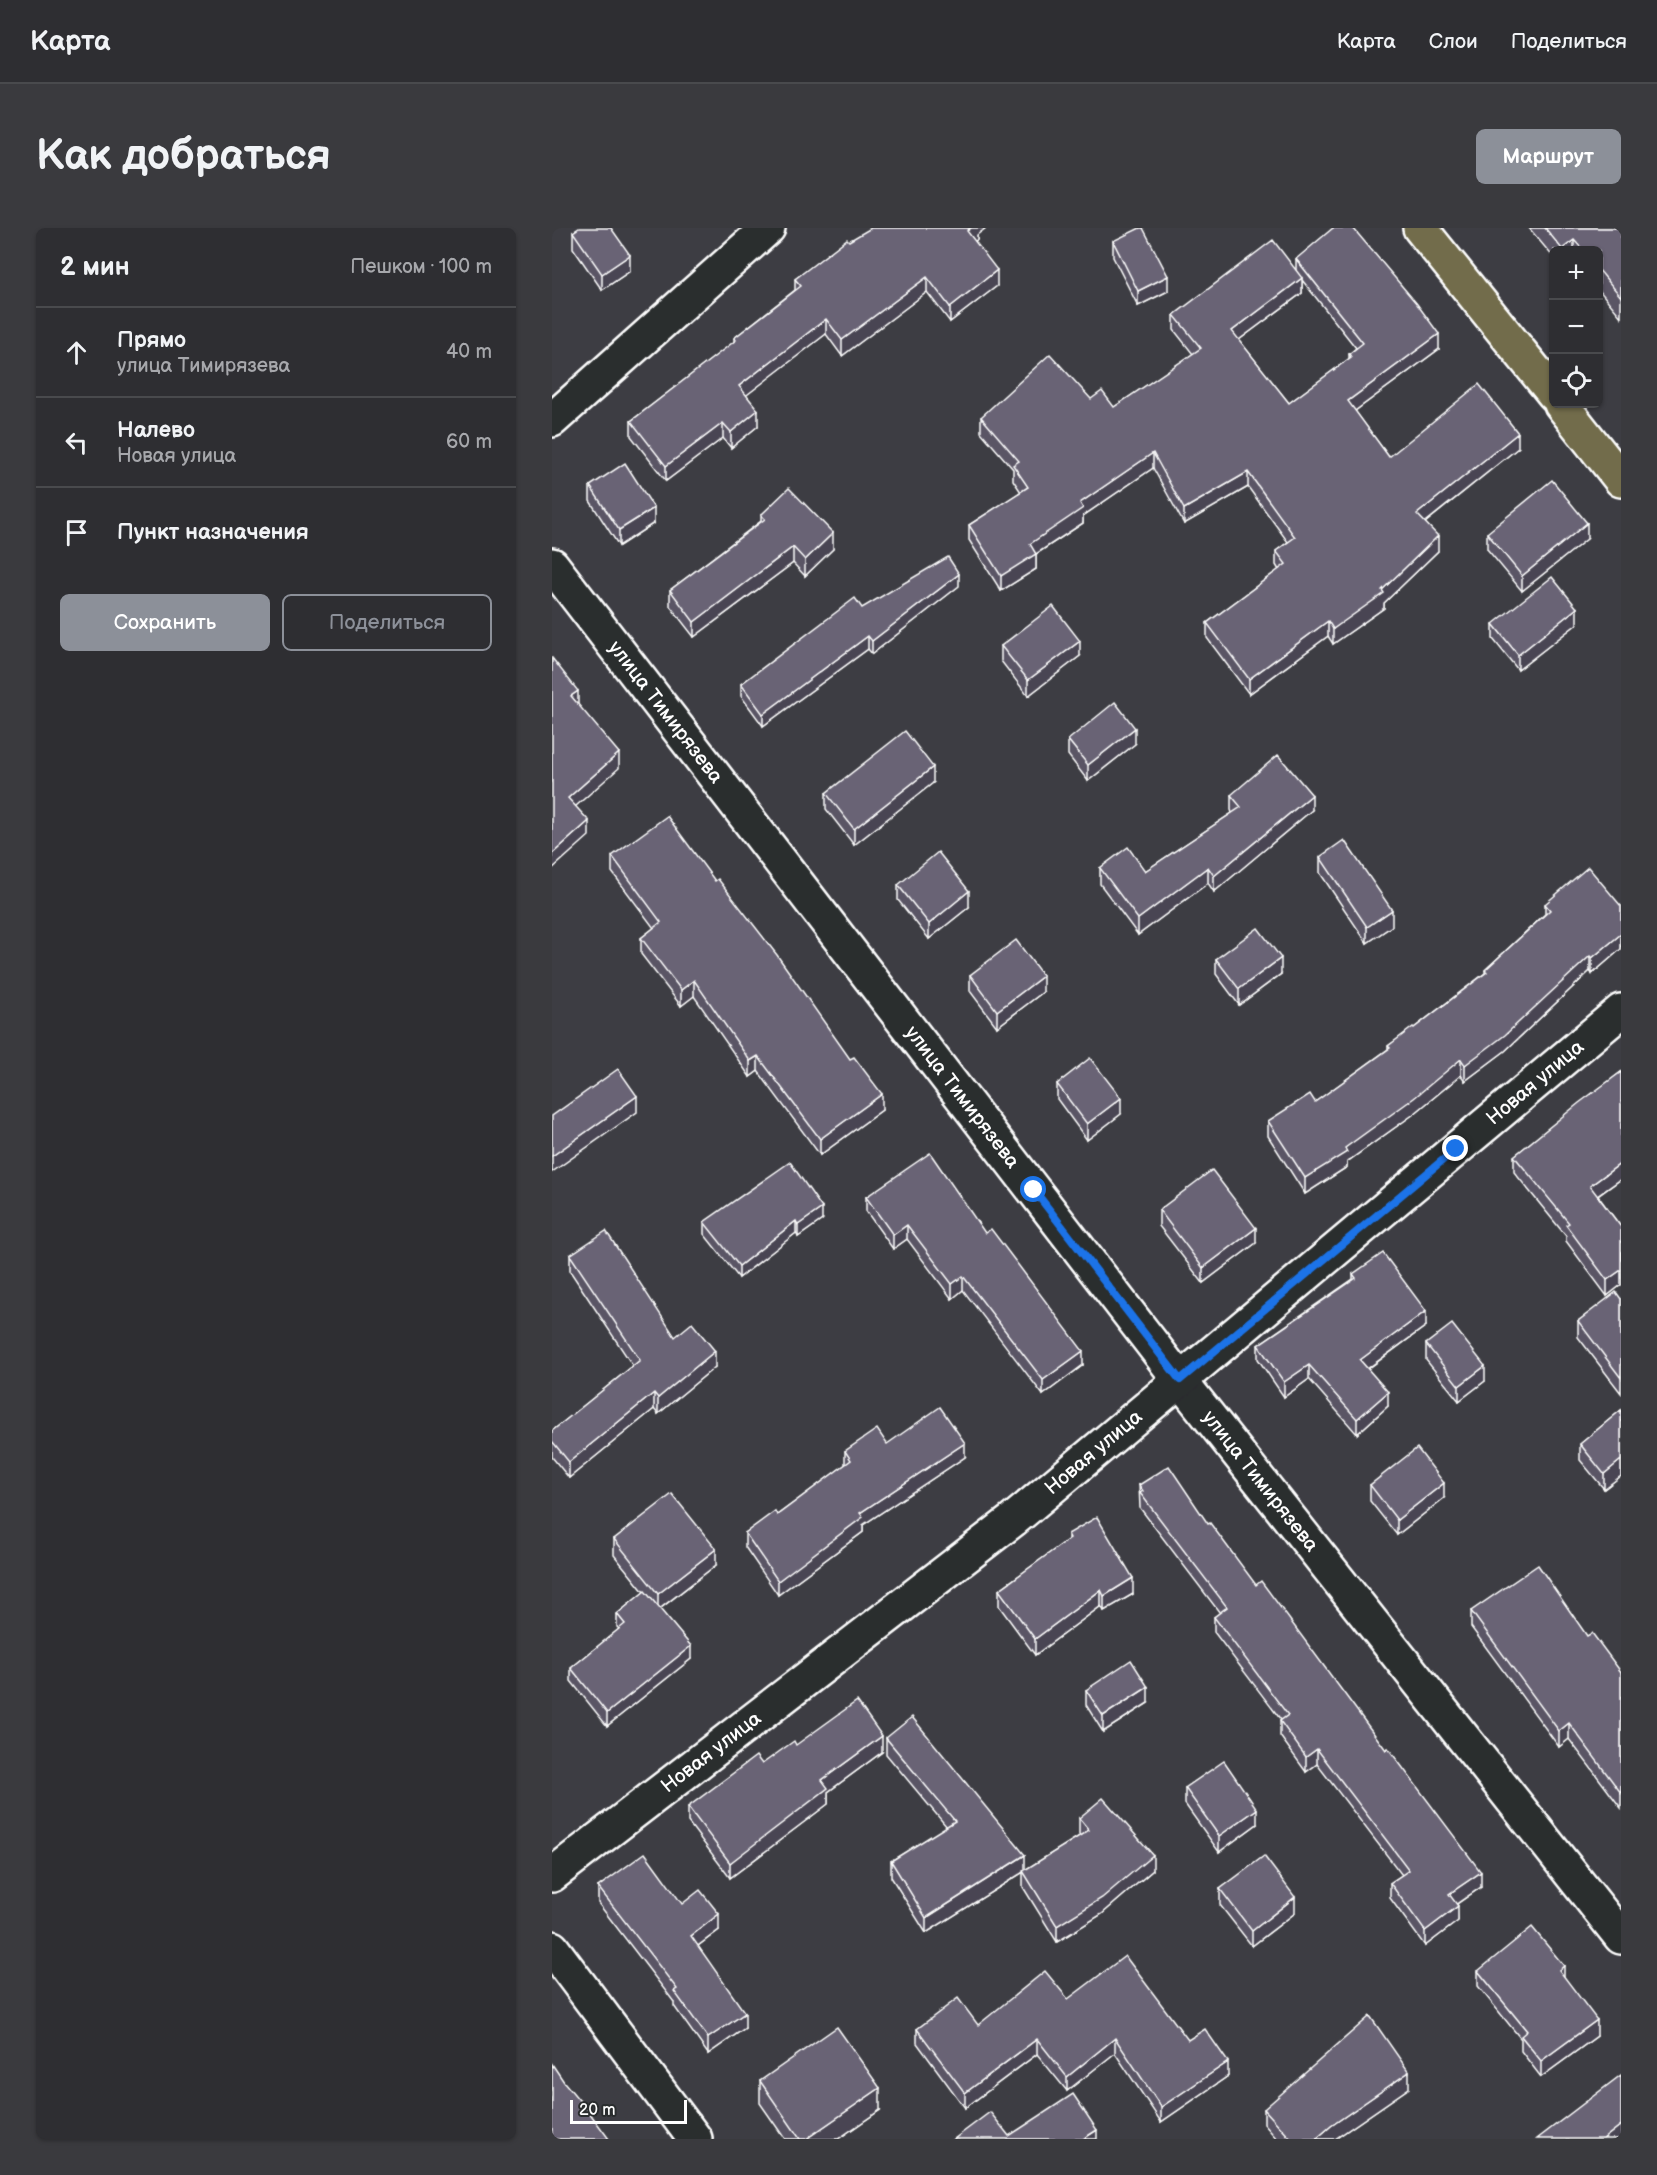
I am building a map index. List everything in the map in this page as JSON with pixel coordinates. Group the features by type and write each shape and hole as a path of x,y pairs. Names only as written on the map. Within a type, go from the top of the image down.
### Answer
{"main road":[{"path":"1420,228 1549,388"},
{"path":"1564,408 1621,480"}],"street":[{"path":"552,420 768,228"},
{"name":"улица Тимирязева","path":"552,565 1180,1380 1621,1937"},
{"name":"Новая улица","path":"552,1875 1012,1520 1621,1011"},
{"path":"552,1948 695,2139"}],"building":[{"path":"579,228 611,228 630,255 602,274 573,232"},
{"path":"871,228 971,228 967,231 997,270 950,307 927,277 842,340 826,319 739,386 758,410 731,432 723,423 666,466 631,421 736,340 734,338 801,286 795,279 847,239 849,241"},
{"path":"1143,228 1168,276 1138,291 1113,241"},
{"path":"1333,228 1353,228 1417,304 1439,334 1348,401 1389,457 1479,384 1518,433 1417,514 1438,536 1382,590 1384,593 1333,629 1328,621 1249,679 1207,623 1286,564 1276,551 1295,537 1248,472 1184,509 1153,453 1080,503 1083,508 1030,544 1036,554 1001,576 969,525 1028,487 1013,465 1019,461 981,417 1050,354 1091,399 1102,391 1114,407 1201,348 1174,315 1273,240 1302,278 1232,331 1289,403 1351,357 1349,354 1363,343 1296,259"},
{"path":"1545,228 1621,228 1621,297 1603,275 1603,246 1579,246 1574,240 1566,246 1560,246"},
{"path":"625,463 654,508 619,530 590,486"},
{"path":"1552,480 1587,523 1522,576 1487,533"},
{"path":"789,488 833,533 805,560 793,547 694,622 670,590 765,519 761,515"},
{"path":"948,557 959,574 872,641 868,636 763,714 741,684 855,598 862,608"},
{"path":"1552,577 1577,608 1518,655 1493,624"},
{"path":"1053,606 1080,641 1028,680 1001,646"},
{"path":"552,658 578,691 571,696 619,753 568,798 589,821 552,854"},
{"path":"1115,702 1135,728 1088,765 1068,740"},
{"path":"905,731 933,767 854,829 826,793"},
{"path":"1278,755 1312,795 1214,876 1208,867 1138,919 1100,868 1128,847 1145,871 1241,807 1231,795"},
{"path":"667,816 715,881 718,879 777,955 850,1059 854,1057 882,1094 820,1139 758,1056 750,1061 694,980 681,990 641,938 661,922 612,856"},
{"path":"1344,840 1392,910 1367,927 1320,857"},
{"path":"938,852 969,891 929,924 898,885"},
{"path":"1588,867 1621,906 1621,934 1592,958 1590,956 1505,1035 1465,1065 1461,1059 1414,1098 1345,1148 1347,1152 1305,1178 1268,1121 1310,1094 1315,1102 1390,1048 1388,1046 1487,972 1485,970 1550,910 1545,904"},
{"path":"1258,928 1281,958 1239,989 1216,959"},
{"path":"1016,940 1043,976 997,1011 970,975"},
{"path":"1090,1058 1121,1098 1087,1124 1057,1084"},
{"path":"618,1069 637,1096 552,1156 552,1116"},
{"path":"1621,1072 1621,1163 1590,1186 1621,1227 1621,1270 1607,1280 1566,1225 1569,1223 1514,1156"},
{"path":"930,1153 985,1233 991,1229 1083,1351 1043,1380 963,1276 952,1284 907,1225 893,1235 866,1197"},
{"path":"790,1162 822,1208 798,1225 796,1221 739,1266 704,1222"},
{"path":"1212,1170 1256,1228 1203,1268 1159,1210"},
{"path":"606,1231 675,1337 692,1323 715,1351 658,1398 654,1393 569,1462 552,1441 552,1431 640,1360 570,1255"},
{"path":"1383,1253 1426,1311 1360,1360 1388,1392 1357,1419 1309,1365 1284,1382 1258,1345 1356,1278 1353,1274"},
{"path":"1616,1292 1621,1299 1621,1378 1578,1321"},
{"path":"1452,1324 1485,1366 1459,1386 1426,1344"},
{"path":"940,1407 965,1443 860,1513 863,1517 778,1581 745,1533 775,1511 777,1515 851,1460 845,1451 877,1429 887,1444"},
{"path":"1621,1410 1621,1460 1604,1474 1580,1444"},
{"path":"1417,1448 1444,1483 1397,1520 1370,1485"},
{"path":"1169,1466 1208,1524 1210,1523 1256,1585 1261,1581 1386,1750 1388,1748 1481,1872 1449,1894 1458,1906 1425,1931 1390,1883 1409,1870 1317,1749 1306,1757 1280,1721 1288,1715 1214,1617 1227,1607 1140,1493 1143,1491 1139,1485"},
{"path":"672,1494 716,1549 658,1594 614,1539"},
{"path":"1097,1517 1133,1578 1104,1596 1101,1590 1035,1639 999,1590 1070,1538 1068,1534"},
{"path":"1538,1565 1587,1636 1592,1633 1621,1672 1621,1793 1569,1723 1559,1731 1471,1611"},
{"path":"645,1591 691,1646 607,1713 571,1668 625,1624 617,1614"},
{"path":"1131,1660 1148,1687 1103,1716 1086,1690"},
{"path":"857,1701 882,1736 822,1780 828,1788 730,1863 688,1807 756,1756 762,1764 794,1741 796,1745"},
{"path":"912,1717 1025,1855 926,1918 891,1861 955,1821 886,1738"},
{"path":"1224,1761 1257,1809 1219,1836 1185,1788"},
{"path":"1103,1798 1153,1855 1102,1898 1057,1926 1023,1871 1089,1830 1079,1818"},
{"path":"645,1853 682,1904 700,1890 719,1914 691,1936 745,2013 708,2038 674,1991 677,1989 598,1887"},
{"path":"1264,1856 1295,1897 1252,1931 1220,1889"},
{"path":"1532,1927 1564,1966 1559,1970 1597,2020 1541,2061 1521,2036 1527,2031 1478,1971"},
{"path":"1125,1956 1188,2040 1205,2029 1228,2062 1161,2107 1115,2038 1067,2077 1037,2039 965,2093 917,2029 958,1998 978,2025 1045,1971 1068,1999"},
{"path":"1370,2016 1409,2072 1316,2139 1291,2139 1264,2109"},
{"path":"837,2027 880,2088 806,2139 800,2139 760,2081"},
{"path":"552,2064 564,2082 609,2139 552,2139"},
{"path":"1621,2075 1621,2125 1603,2139 1537,2139"},
{"path":"1073,2094 1097,2130 1083,2139 954,2139 990,2112 1009,2136"}],"route":[{"path":"1034,1190 1180,1380 1456,1149"}]}
